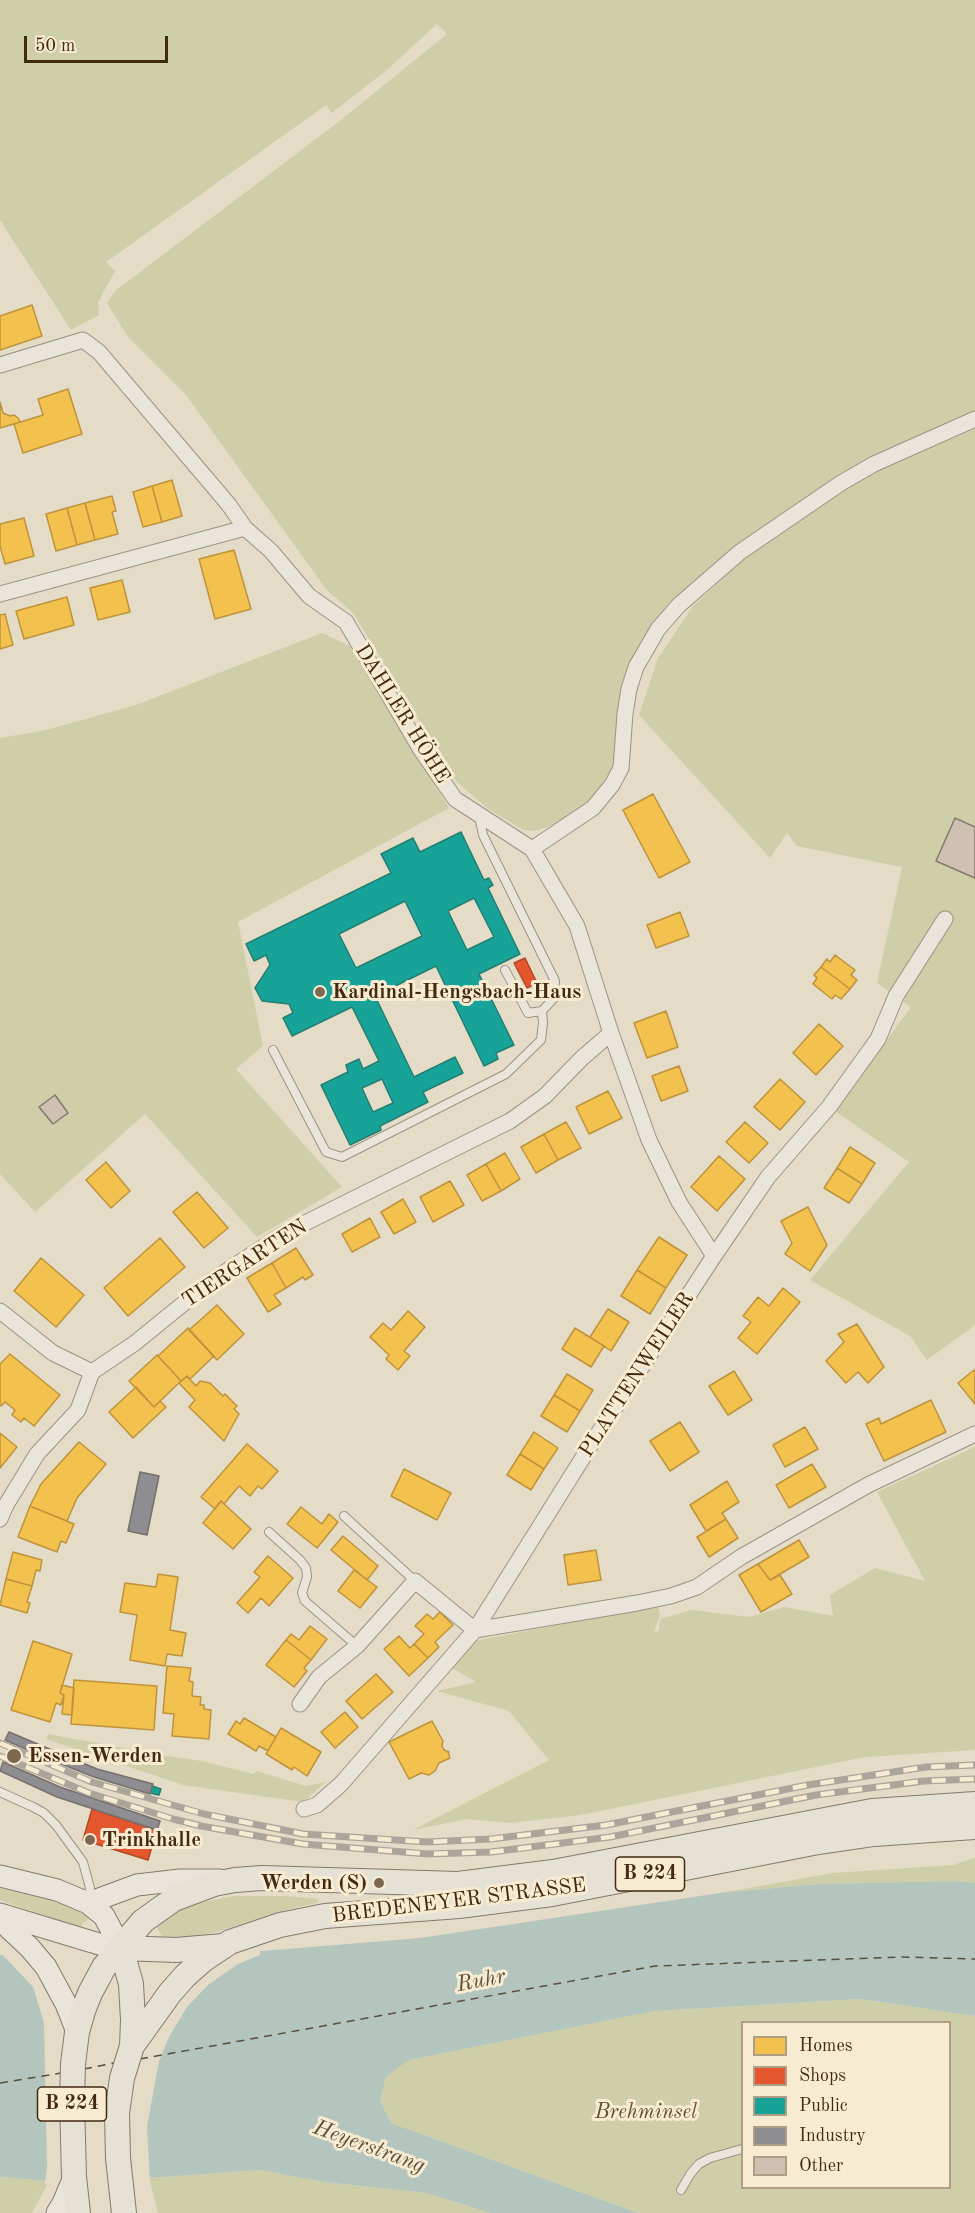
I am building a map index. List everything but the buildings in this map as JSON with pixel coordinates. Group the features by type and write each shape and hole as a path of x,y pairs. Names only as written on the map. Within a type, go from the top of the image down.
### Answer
{"main road":[{"name":"BREDENEYER STRASSE","path":"77,2032 90,1993 104,1967 143,1921 174,1899 235,1880 262,1878 458,1884 553,1872 872,1811 975,1804"},
{"name":"BREDENEYER STRASSE","path":"132,2046 163,2002 185,1976 226,1944 259,1931 325,1916 459,1906 552,1894 813,1843 874,1834 975,1827"},
{"path":"0,1876 57,1890 88,1903 104,1916 122,1943 131,1984 132,2046"},
{"path":"88,1903 137,1885 180,1880 235,1880"},
{"path":"0,1914 83,1939 176,1950 226,1944"},
{"path":"0,1920 46,1967 66,2004 77,2032"},
{"name":"B 224","path":"77,2032 72,2100 74,2176 78,2213"},
{"name":"B 224","path":"124,2213 118,2158 117,2113 122,2078 132,2046"},
{"path":"57,2213 74,2176"}],"street":[{"name":"DAHLER HÖHE","path":"0,365 82,340 99,352 222,496 244,528 271,551 309,596 346,622 420,750 455,799 532,849 577,926 648,1140 679,1202 714,1256"},
{"path":"532,849 593,808 612,785 621,768 625,714 629,689 636,667 658,629 679,605 740,552 841,483 874,464 975,419"},
{"path":"0,594 244,528"},
{"name":"PLATTENWEILER","path":"304,1809 317,1805 341,1784 475,1630 592,1443 714,1256 768,1177 829,1107 878,1039 896,996 945,920"},
{"name":"TIERGARTEN","path":"92,1371 135,1343 210,1282 283,1234 510,1121 546,1096 582,1058 611,1032"},
{"path":"0,1311 53,1353 92,1371 78,1410 37,1454 6,1504 0,1519"},
{"path":"300,1704 319,1677 357,1646 415,1581 475,1630 637,1604 671,1596 697,1587 741,1557 868,1485 975,1434"}],"lane":[{"path":"479,816 483,835 555,981 554,998 542,1011 528,1013 505,970"},
{"path":"273,1050 327,1152 342,1157 506,1074 541,1040 542,1011"},
{"path":"344,1516 415,1581"},
{"path":"269,1532 306,1568 307,1577 302,1593 305,1600 357,1646"},
{"path":"0,1792 44,1813 56,1825 83,1862 88,1874 90,1888 88,1903"},
{"path":"681,2190 699,2164 710,2158 741,2149"}],"green space":[{"path":"0,0 975,0 975,413 848,474 671,606 630,669 614,766 593,797 570,819 535,831 523,830 487,808 456,781 353,613 326,589 186,395 128,337 107,303 115,291 337,123 447,34 437,24 388,69 332,113 326,105 106,262 115,271 98,302 99,315 71,330 0,220"},
{"path":"975,424 975,1325 927,1360 910,1336 810,1280 909,1162 835,1111 911,1007 877,983 902,867 797,846 787,833 770,858 639,715 658,658 693,606 763,541 838,492 917,449"},
{"path":"322,633 352,647 449,808 238,922 263,1046 236,1069 342,1187 257,1237 145,1114 35,1212 0,1174 0,738 46,730 136,705"},
{"path":"975,1447 975,1750 865,1757 581,1815 511,1823 467,1819 413,1830 549,1760 509,1711 437,1691 476,1682 449,1666 474,1641 658,1606 660,1615 654,1632 659,1631 660,1619 692,1610 749,1617 784,1607 833,1616 830,1595 875,1568 925,1581 877,1492"},
{"path":"48,1734 202,1761 253,1774 257,1771 306,1786 326,1782 303,1802 183,1785 46,1739"},
{"path":"975,1858 975,1883 956,1881 818,1884 720,1893 833,1873 953,1865"},
{"path":"0,1888 49,1898 81,1911 89,1919 82,1924 81,1929 0,1900"},
{"path":"234,1896 286,1896 318,1899 318,1903 289,1909 220,1931 183,1939 165,1941 155,1924 169,1915 202,1902"},
{"name":"Brehminsel","path":"861,1999 975,2016 975,2213 638,2213 391,2123 380,2100 386,2077 409,2060 655,2011"},
{"path":"260,2170 324,2182 427,2193 490,2213 158,2213 149,2178"},
{"path":"0,2177 49,2181 32,2213 0,2213"}],"water":[{"path":"956,1881 975,1883 975,2016 861,1999 655,2011 409,2060 386,2077 380,2100 391,2123 638,2213 490,2213 427,2193 324,2182 260,2170 149,2178 49,2181 0,2177 0,1955 262,1951 420,1938 720,1893 818,1884"}],"pier":[{"path":"260,1948 260,1955 238,1964 208,1985 187,2007 169,2037 159,2061 147,2127 150,2181 45,2184 47,2166 44,2022 33,1987 0,1952"}],"ferry route":[{"path":"140,2059 655,1966 902,1957 975,1959"},
{"path":"84,2069 114,2063"},
{"path":"0,2083 61,2073"}],"railway":[{"path":"0,1743 92,1782 204,1814 303,1834 427,1842 491,1839 606,1825 808,1785 926,1767 975,1765"},
{"path":"0,1756 89,1793 201,1826 303,1844 428,1854 491,1852 610,1837 816,1795 924,1781 975,1779"}],"place":[{"name":"Kardinal-Hengsbach-Haus","path":"320,992"},
{"name":"Essen-Werden","path":"14,1756"},
{"name":"Trinkhalle","path":"90,1840"},
{"name":"Werden (S)","path":"379,1883"}],"water label":[{"name":"Ruhr","path":"481,1981"},
{"name":"Heyerstrang","path":"369,2147"}]}
